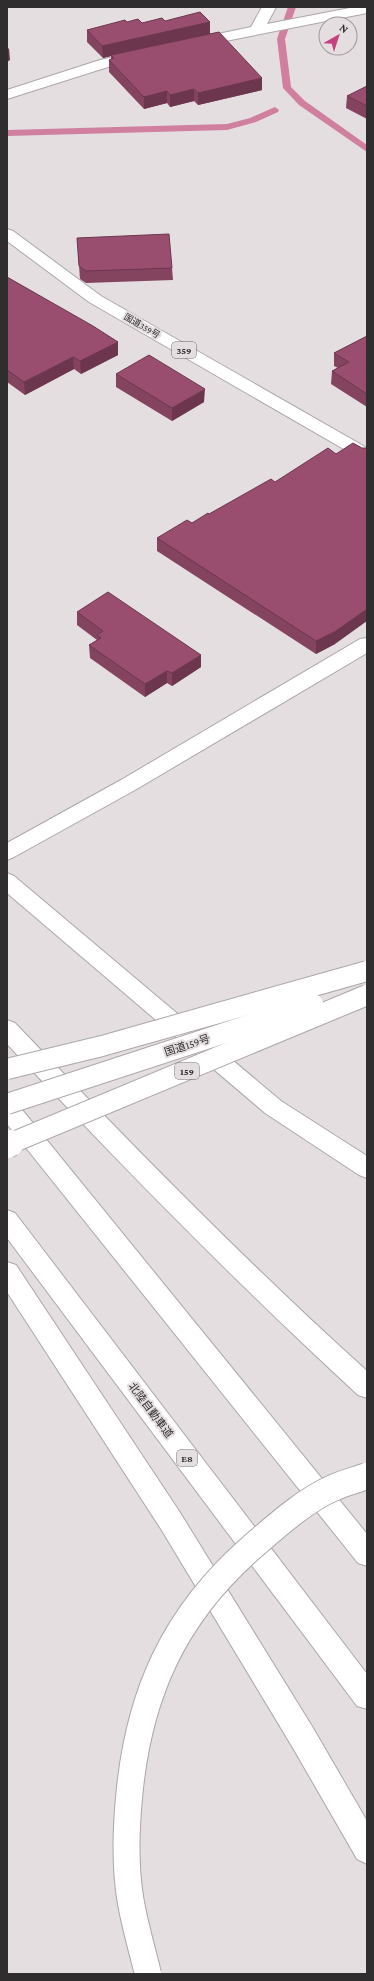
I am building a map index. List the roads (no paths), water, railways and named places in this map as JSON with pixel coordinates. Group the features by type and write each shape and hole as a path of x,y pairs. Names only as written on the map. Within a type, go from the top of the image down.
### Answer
{"main road":[{"path":"256,30 269,7"},
{"path":"181,46 273,26 367,10"},
{"path":"7,95 105,63 151,53"},
{"name":"国道359号","path":"7,234 95,299 367,455"},
{"path":"7,852 128,785 367,644"},
{"path":"7,881 273,1107 367,1168"},
{"name":"国道159号","path":"7,1069 102,1046 367,971"},
{"name":"国道159号","path":"7,1106 367,986"},
{"name":"159","path":"7,1145 367,995"},
{"path":"7,1029 106,1135 306,1332 367,1387"},
{"path":"7,1063 102,1046"},
{"path":"7,1106 367,1554"},
{"name":"北陸自動車道","path":"7,1220 367,1696"},
{"path":"7,1272 170,1520 303,1738 367,1849"},
{"path":"148,1974 130,1897 126,1828 132,1761 147,1699 177,1634 199,1601 238,1558 285,1518 332,1488 367,1476"}],"waterway":[{"path":"292,7 281,39 287,88 302,103 367,149"},
{"path":"7,133 227,127 253,120 275,110"}]}
